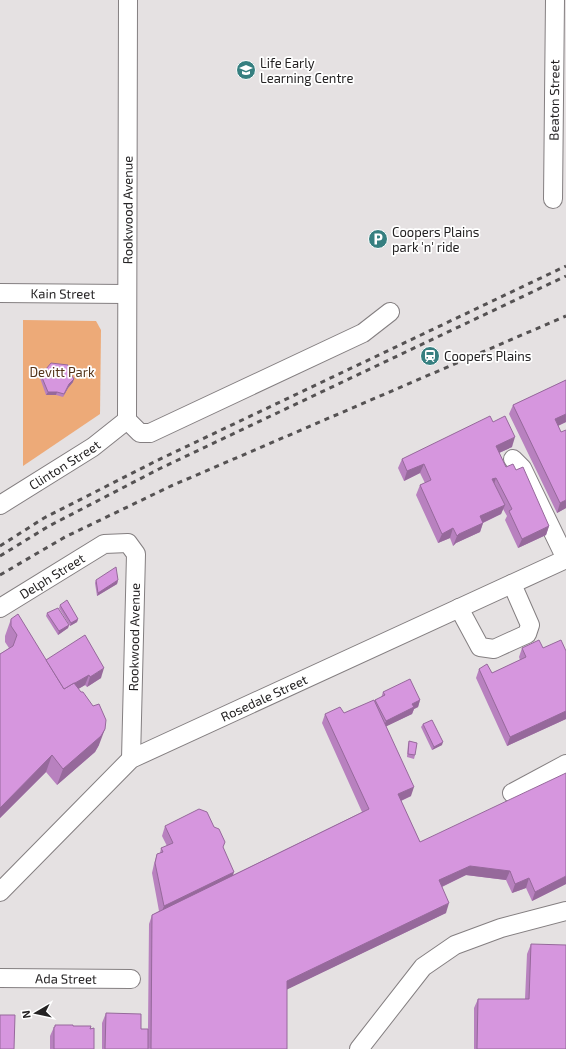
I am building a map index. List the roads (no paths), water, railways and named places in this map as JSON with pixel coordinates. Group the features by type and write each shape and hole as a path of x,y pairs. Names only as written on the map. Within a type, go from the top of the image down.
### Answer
{"street":[{"name":"Rookwood Avenue","path":"127,420 126,294 128,0"},
{"name":"Beaton Street","path":"553,199 555,0"},
{"name":"Kain Street","path":"0,293 126,294"},
{"path":"127,420 140,433 150,433 363,333 390,312"},
{"name":"Clinton Street","path":"0,505 93,447 127,420"},
{"path":"513,459 522,468 566,559"},
{"name":"Rookwood Avenue","path":"104,544 128,543 136,554 131,759"},
{"name":"Delph Street","path":"0,608 104,544"},
{"name":"Rosedale Street","path":"0,892 131,759 566,559"},
{"path":"459,608 480,647 494,649 526,634 530,625 512,584"},
{"path":"512,793 566,764"},
{"path":"359,1049 423,967 455,945 501,928 566,911"},
{"name":"Ada Street","path":"0,978 131,979"}],"railway":[{"path":"0,546 44,518 156,461 566,266"},
{"path":"0,556 49,526 159,469 566,276"},
{"path":"0,575 65,537 171,486 566,316"}],"place":[{"name":"Life Early Learning Centre","path":"246,70"},
{"name":"Coopers Plains park 'n' ride","path":"378,239"},
{"name":"Coopers Plains","path":"430,356"}],"park label":[{"name":"Devitt Park","path":"62,372"}]}
